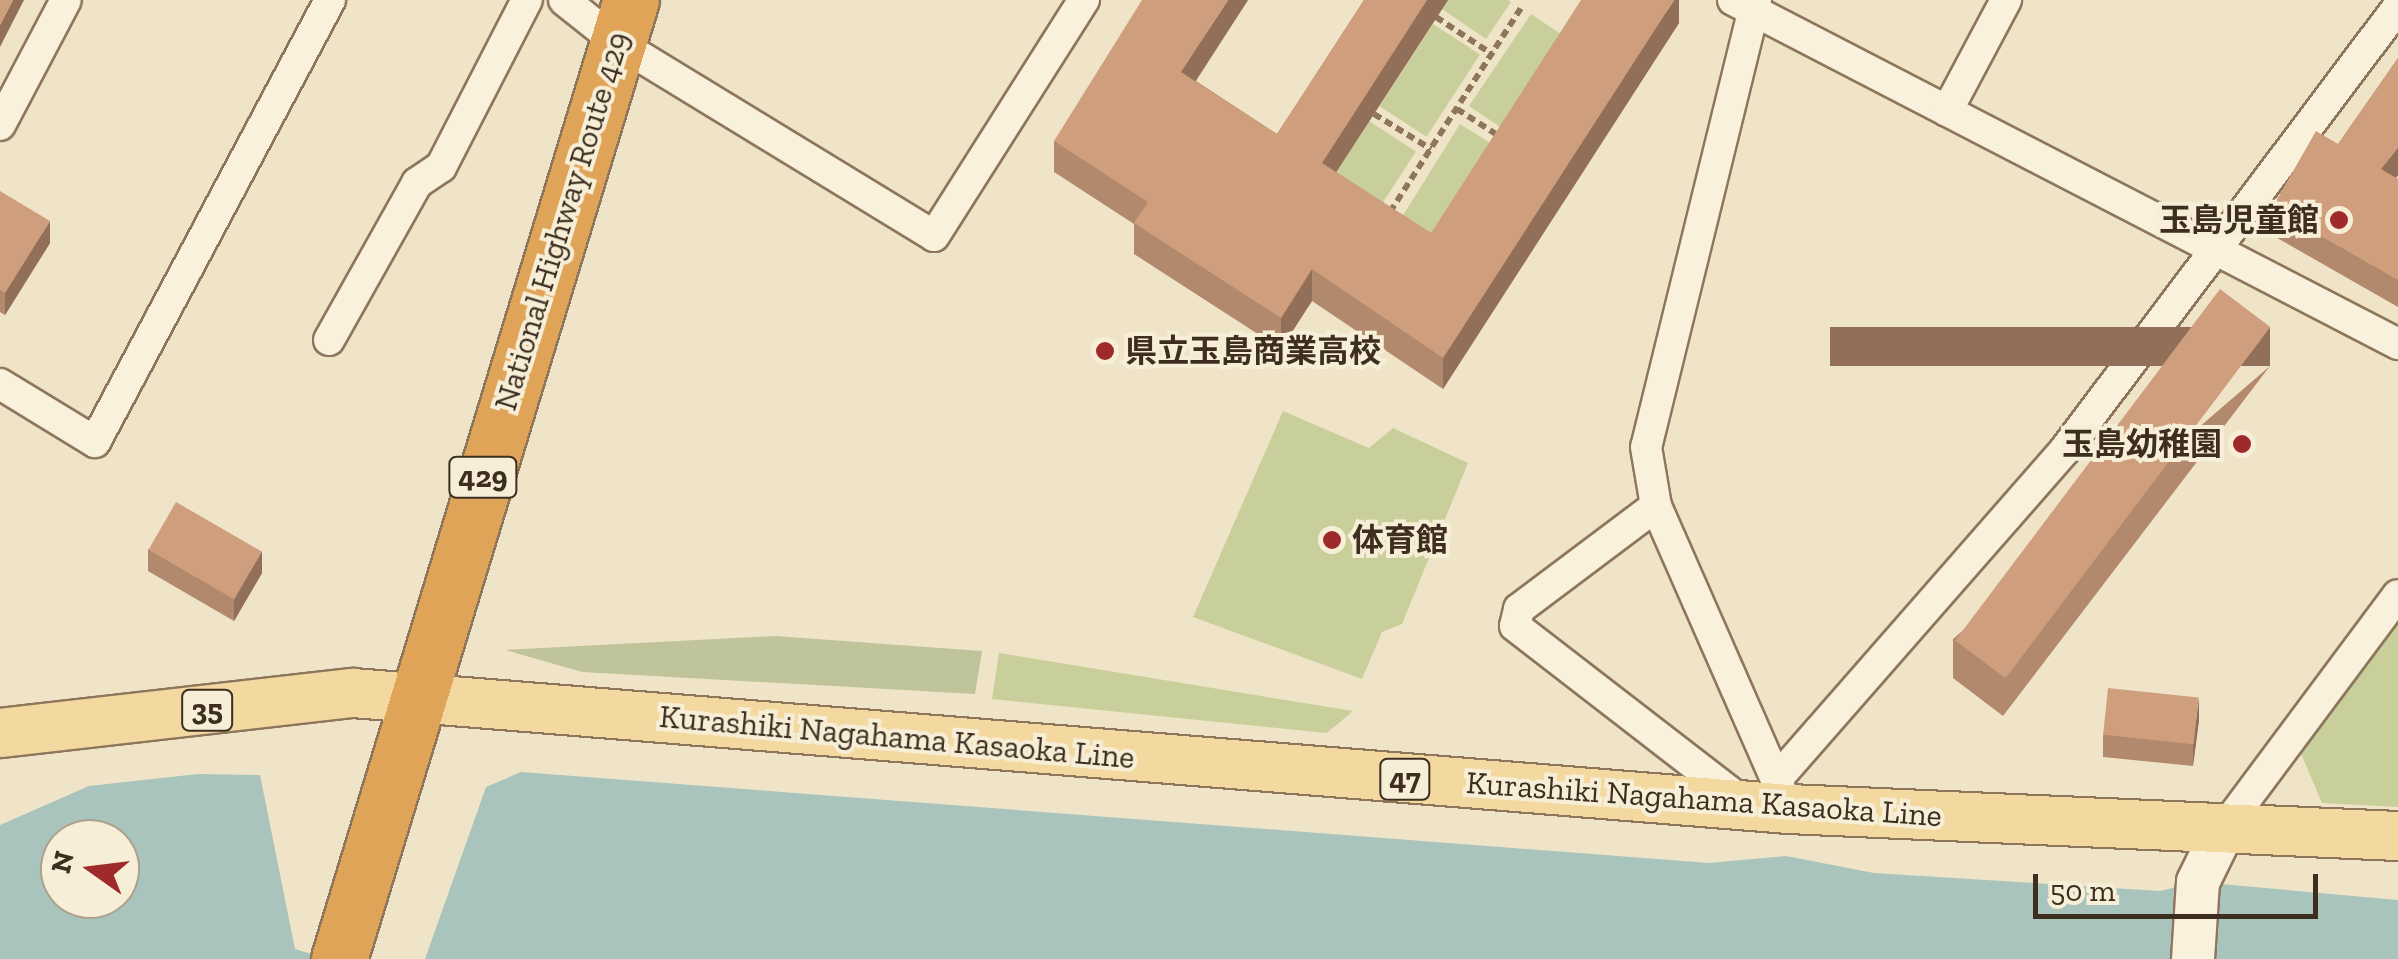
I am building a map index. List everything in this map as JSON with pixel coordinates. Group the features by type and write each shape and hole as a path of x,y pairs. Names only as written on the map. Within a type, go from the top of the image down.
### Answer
{"highway":[{"name":"National Highway Route 429","path":"340,958 414,697 624,21"}],"main road":[{"name":"35","path":"0,733 353,694 414,697"},
{"name":"Kurashiki Nagahama Kasaoka Line","path":"414,697 1771,799 2398,836"}],"street":[{"path":"0,125 66,0"},
{"path":"0,384 95,442 330,0"},
{"path":"329,340 417,183 442,167 527,0"},
{"path":"564,0 624,21 934,236 1084,0"},
{"path":"1947,111 2006,0"},
{"path":"1771,799 1656,506 1646,447 1651,396 1747,4 2398,344"},
{"path":"1771,799 2064,450 2220,250 2398,7"},
{"path":"1656,506 1519,608 1515,626 1771,799"},
{"path":"2193,959 2198,882 2225,827 2398,595"}],"path":[{"path":"1378,230 1521,8"},
{"path":"1436,18 1492,54"},
{"path":"1456,109 1510,143"},
{"path":"1374,114 1431,149"}],"green space":[{"path":"1447,0 1511,2 1486,39 1442,9"},
{"path":"1531,14 1574,43 1512,135 1469,106"},
{"path":"1433,24 1480,54 1427,137 1380,106"},
{"path":"1369,121 1416,151 1369,224 1322,194"},
{"path":"1460,124 1504,152 1433,265 1389,238"},
{"name":"体育館","path":"1283,411 1369,448 1393,428 1468,463 1402,624 1382,632 1362,679 1193,617"},
{"path":"2398,595 2398,807 2322,803 2293,735"},
{"path":"775,636 982,651 975,694 582,672 505,650"},
{"path":"999,653 1353,711 1327,733 992,699"}],"water":[{"path":"521,772 1709,863 1786,856 1874,873 2160,891 2198,882 2398,900 2398,959 425,959 486,787"},
{"path":"198,774 260,775 295,949 328,959 0,959 0,825 89,786"}],"building":[{"path":"0,0 13,0 0,25"},
{"path":"1142,0 1228,0 1181,72 1277,134 1364,0 1427,0 1322,163 1431,233 1581,0 1674,0 1443,358 1312,269 1281,318 1134,223 1148,202 1054,141"},
{"path":"2398,58 2398,148 2381,169 2398,179 2398,280 2272,208 2316,131 2338,144"},
{"path":"0,191 50,221 5,293 0,290"},
{"path":"2220,289 2270,327 2006,678 1955,640"},
{"path":"176,502 262,552 234,599 148,550"},
{"path":"2108,688 2199,698 2194,744 2103,735"}],"place":[{"name":"玉島児童館","path":"2339,220"},
{"name":"県立玉島商業高校","path":"1105,351"},
{"name":"玉島幼稚園","path":"2242,444"},
{"name":"体育館","path":"1332,540"}]}
